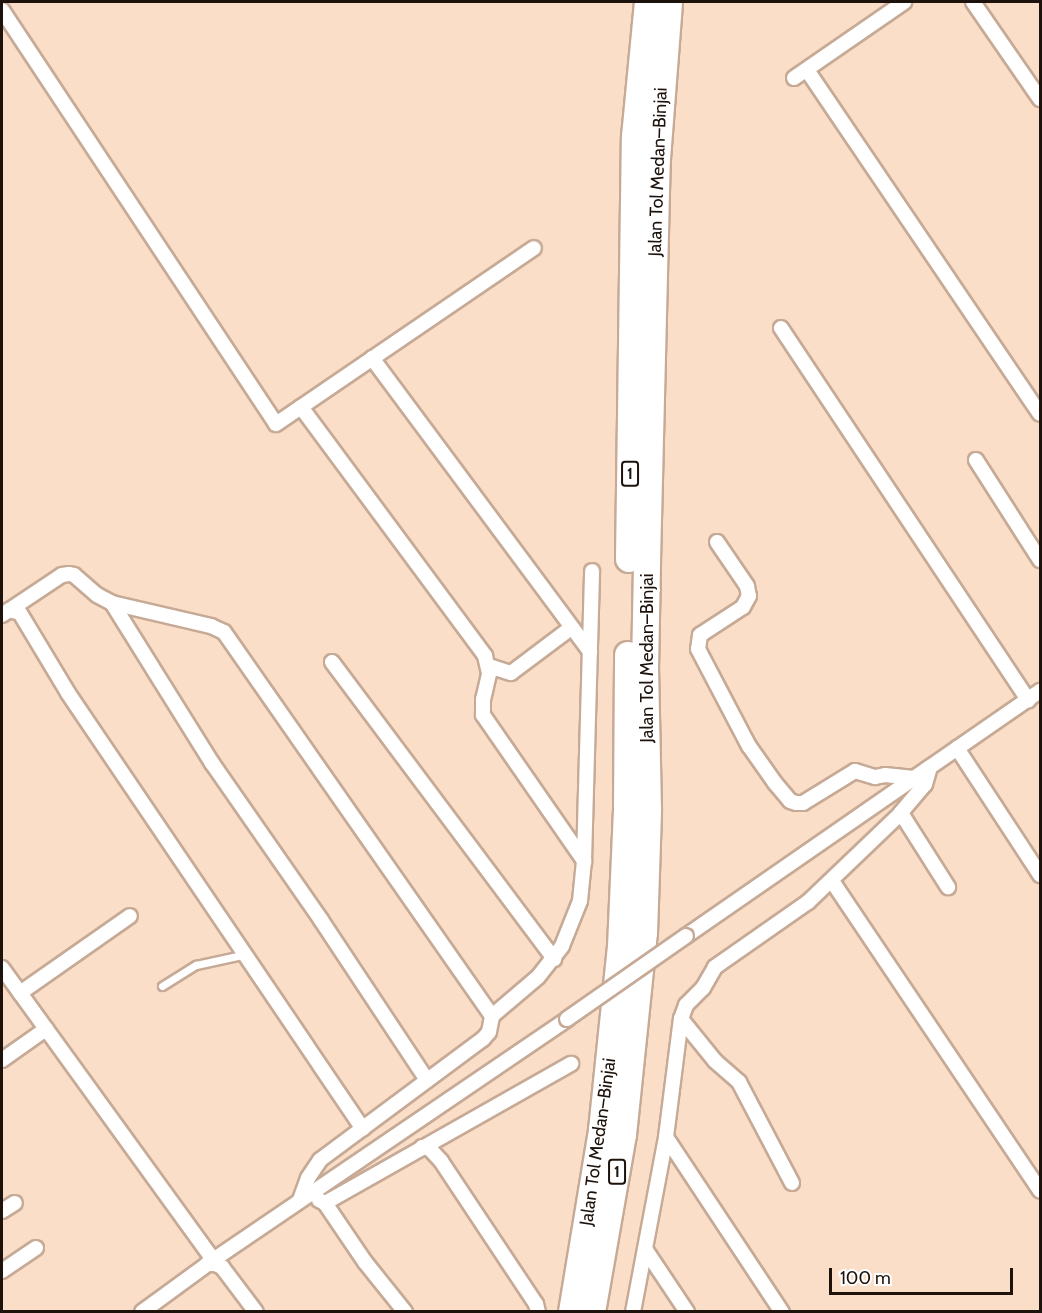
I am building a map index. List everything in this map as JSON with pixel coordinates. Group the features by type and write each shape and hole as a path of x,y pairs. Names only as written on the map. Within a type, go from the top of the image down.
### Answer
{"highway":[{"name":"Jalan Tol Medan–Binjai","path":"572,1311 602,1130 621,947 627,808 635,137 648,2"},
{"name":"Jalan Tol Medan–Binjai","path":"592,1311 623,1135 644,933 648,810 645,670 657,159 669,2"}],"street":[{"path":"794,78 904,2"},
{"path":"974,2 1041,99"},
{"path":"2,10 276,424 534,248"},
{"path":"807,70 1041,414"},
{"path":"781,328 1028,700"},
{"path":"372,358 590,652"},
{"path":"301,407 476,643 489,666 481,709 483,715 584,861"},
{"path":"976,460 1041,560"},
{"path":"717,542 747,585 749,596 743,608 699,635 698,649 749,746 790,801 803,803 855,771 875,777 885,775 914,778"},
{"path":"304,1197 308,1178 320,1160 363,1130 486,1035 492,1016 538,977 554,959 575,919 580,901 584,861 592,572"},
{"path":"5,613 63,575 69,574 74,575 97,596 112,603 211,626 224,632 492,1016"},
{"path":"112,603 212,763 321,920 427,1080"},
{"path":"5,613 20,613 68,693 363,1130"},
{"path":"489,666 511,673 571,628"},
{"path":"332,662 554,959"},
{"path":"150,1309 210,1262 567,1019 1041,691"},
{"path":"957,748 1041,875"},
{"path":"633,1311 666,1137 681,1019 686,1005 703,988 715,967 791,915 832,881 901,813 925,784 930,767"},
{"path":"901,813 948,887"},
{"path":"832,881 1041,1191"},
{"path":"20,993 130,916"},
{"path":"2,968 210,1262 222,1267 255,1311"},
{"path":"681,1019 715,1061 739,1082 792,1183"},
{"path":"2,1060 45,1029"},
{"path":"325,1203 571,1064"},
{"path":"666,1137 782,1311"},
{"path":"422,1147 429,1148 441,1161 536,1304 538,1311"},
{"path":"304,1197 325,1203 365,1262 405,1311"},
{"path":"2,1211 15,1203"},
{"path":"2,1271 36,1248"},
{"path":"645,1249 687,1311"}],"lane":[{"path":"162,986 196,965 243,955"}]}
